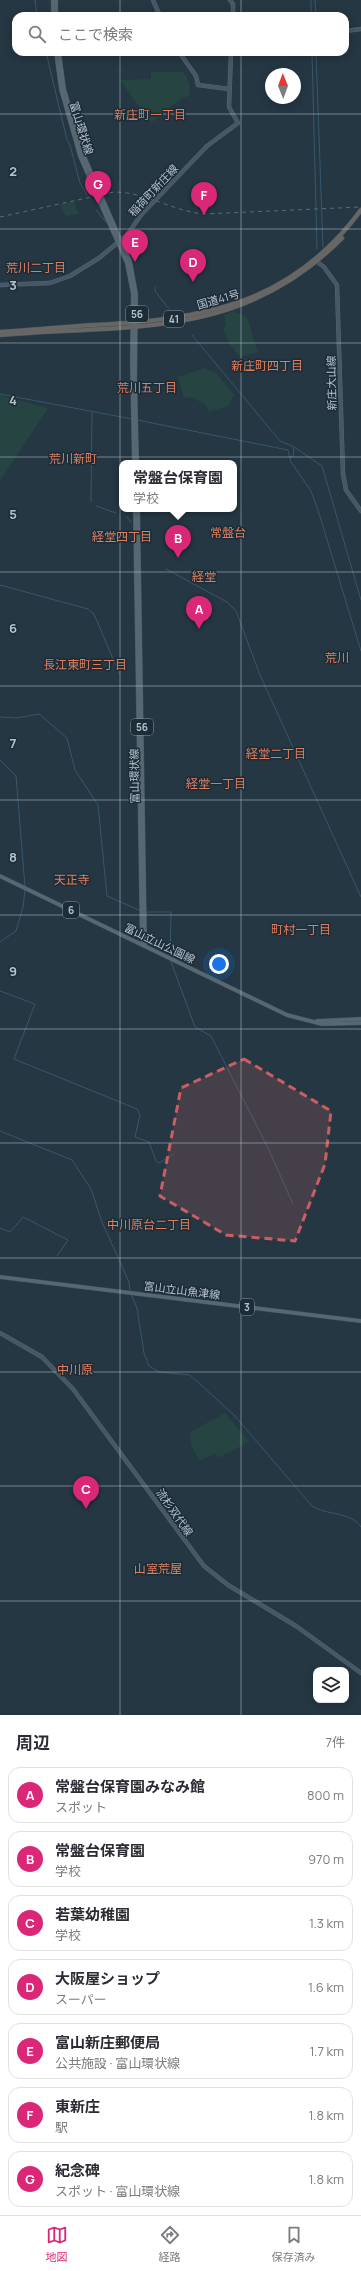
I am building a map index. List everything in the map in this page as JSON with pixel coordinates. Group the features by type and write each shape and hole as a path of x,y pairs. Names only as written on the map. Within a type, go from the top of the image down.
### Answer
{"highway":[{"name":"国道41号","path":"330,248 361,210"},
{"name":"国道41号","path":"0,335 135,325 189,316 238,304 273,288 316,260 330,248 361,214"},
{"name":"国道41号","path":"0,332 135,325"}],"main road":[{"path":"53,0 54,12"},
{"path":"55,12 56,0"},
{"path":"153,0 158,12"},
{"path":"230,0 233,4 233,12"},
{"path":"349,30 361,29"},
{"name":"富山環状線","path":"57,56 61,89 82,155 120,242 132,283 135,325 134,460"},
{"name":"富山環状線","path":"60,56 64,89 82,155"},
{"path":"182,56 196,76 198,84 229,88 231,56"},
{"name":"稲荷町新庄線","path":"0,285 50,283 62,280 84,268 120,242 141,215 192,161 213,141 238,123 229,107 229,88"},
{"name":"新庄大山線","path":"316,260 337,285 343,474 346,490 361,511"},
{"name":"富山環状線","path":"135,419 137,460"},
{"name":"富山環状線","path":"135,512 144,945"},
{"name":"富山環状線","path":"138,512 144,945"},
{"name":"富山立山公園線","path":"0,876 287,1015 322,1024 361,1023"},
{"name":"富山立山公園線","path":"314,1022 361,1019"},
{"name":"富山立山魚津線","path":"0,1277 361,1321"},
{"name":"流杉双代線","path":"0,1333 42,1357 73,1389 204,1566 228,1585 296,1626 361,1673"}],"highlighted area":[{"path":"244,1059 331,1111 325,1164 295,1241 226,1235 160,1196 181,1088"}],"green space":[{"path":"151,72 184,72 190,85 189,96 175,103 151,123 120,80 151,79"},
{"path":"73,201 79,214 66,216 60,205"},
{"path":"233,311 247,317 258,352 240,357 230,345 223,329 226,325 224,315"},
{"path":"205,368 216,373 235,396 231,399 230,405 209,412 206,405 191,397 184,398 178,377"},
{"path":"0,395 48,408 0,481"},
{"path":"225,1413 249,1442 218,1458 215,1453 200,1461 191,1445 190,1432"}],"waterway":[{"path":"35,0 36,12"},
{"path":"311,0 311,12"},
{"path":"315,0 316,12"},
{"path":"47,56 67,140 70,145 80,183 87,195"},
{"path":"312,56 317,249"},
{"path":"316,56 323,247"},
{"path":"96,210 107,223"},
{"path":"155,287 155,291 169,309"},
{"path":"192,335 280,441 294,447 293,456 290,457"},
{"path":"0,394 132,419"},
{"path":"91,502 92,412"},
{"path":"137,420 288,450 291,462 311,491 318,510 361,651"},
{"path":"294,447 322,466 361,600"},
{"path":"96,506 116,513"},
{"path":"126,516 131,522"},
{"path":"166,569 227,602 236,611 260,675 361,897"},
{"path":"0,585 88,609 94,614 119,673"},
{"path":"0,717 16,718 39,714 67,738 75,770 98,805 107,896 141,911"},
{"path":"0,760 16,776 25,887"},
{"path":"0,942 16,931 23,907 25,890"},
{"path":"146,912 171,912 170,956"},
{"path":"170,959 195,1027 211,1036 268,1148 293,1204"},
{"path":"0,991 35,1004 14,1059 137,1109 140,1115 135,1137 149,1142 156,1161 159,1163 174,1154"},
{"path":"0,1131 72,1160 91,1189 102,1222 129,1282 130,1291"},
{"path":"0,1228 10,1232 23,1217 68,1240 57,1256"},
{"path":"131,1294 137,1308 144,1353 149,1366 159,1372 190,1375 234,1415 312,1506 324,1511 345,1516 357,1522 361,1527"}],"railway":[{"path":"0,217 114,192 137,195 181,209 204,214 361,207"}],"place":[{"name":"紀念碑","path":"98,204"},
{"name":"東新庄","path":"204,215"},
{"name":"富山新庄郵便局","path":"135,262"},
{"name":"大阪屋ショップ","path":"193,282"},
{"name":"常盤台保育園","path":"178,558"},
{"name":"常盤台保育園みなみ館","path":"199,629"},
{"name":"若葉幼稚園","path":"86,1509"}],"district":[{"name":"新庄町一丁目","path":"150,114"},
{"name":"荒川二丁目","path":"36,267"},
{"name":"新庄町四丁目","path":"267,365"},
{"name":"荒川五丁目","path":"147,387"},
{"name":"荒川新町","path":"73,458"},
{"name":"常盤台","path":"228,532"},
{"name":"経堂四丁目","path":"122,536"},
{"name":"経堂","path":"204,576"},
{"name":"荒川","path":"337,657"},
{"name":"長江東町三丁目","path":"85,664"},
{"name":"経堂二丁目","path":"276,753"},
{"name":"経堂一丁目","path":"216,783"},
{"name":"天正寺","path":"72,879"},
{"name":"町村一丁目","path":"301,929"},
{"name":"中川原台二丁目","path":"149,1224"},
{"name":"中川原","path":"75,1369"},
{"name":"山室荒屋","path":"158,1568"}]}
